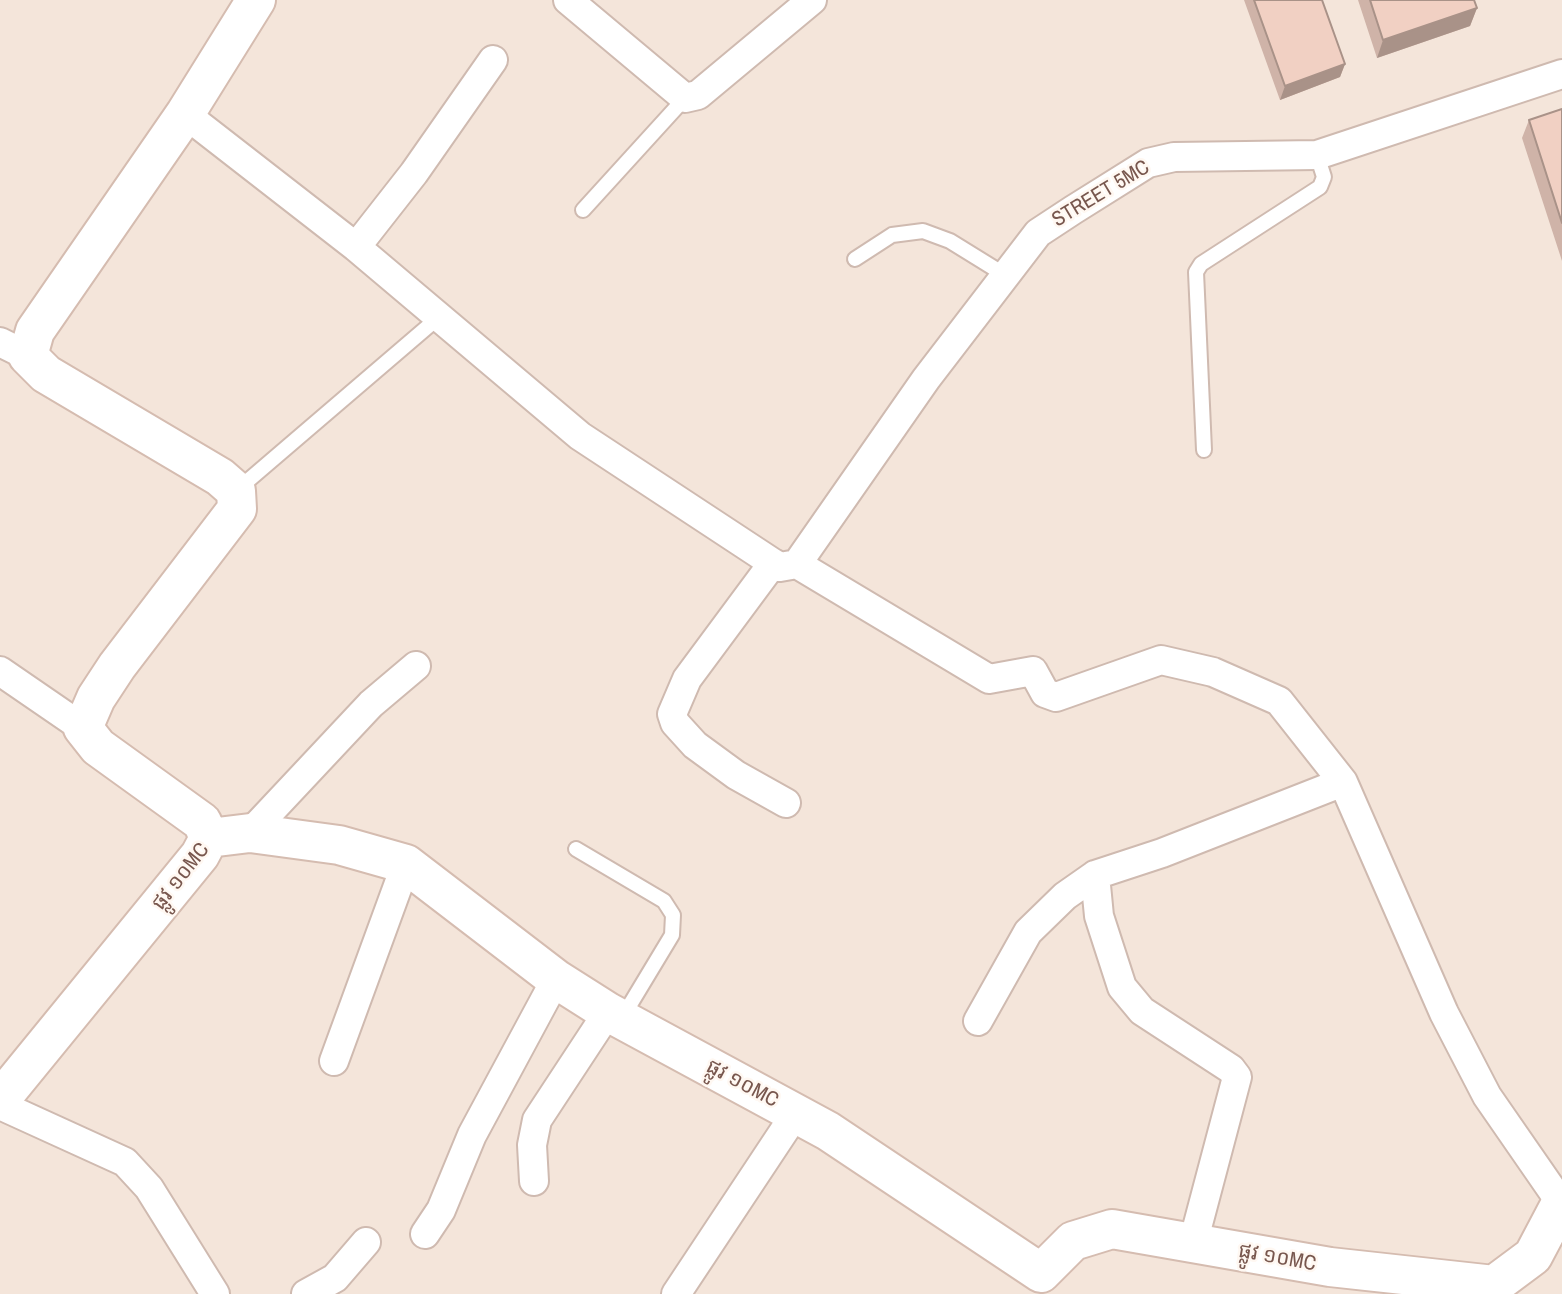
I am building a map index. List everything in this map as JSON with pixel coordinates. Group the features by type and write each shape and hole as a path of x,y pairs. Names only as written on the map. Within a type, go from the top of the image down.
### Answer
{"street":[{"path":"83,728 96,698 117,666 237,509 236,491 220,477 46,374 14,349 35,331 185,114 256,0"},
{"path":"568,0 685,98 698,95 812,0"},
{"path":"356,247 414,173 494,60"},
{"name":"STREET 5MC","path":"786,803 736,775 695,745 675,723 672,714 687,679 785,564 1038,233 1147,163 1174,157 1317,155 1562,74"},
{"path":"185,114 356,247 580,436 785,564 989,679 1033,671 1045,693 1056,697 1161,660 1213,672 1279,701 1343,782 1444,1013 1488,1096 1561,1202"},
{"path":"250,833 371,704 416,666"},
{"path":"0,671 83,728 98,747 202,822 209,838"},
{"path":"978,1021 1028,932 1065,896 1095,875 1162,853 1343,782"},
{"name":"ផ្លូវ ១០MC","path":"0,1102 201,855 209,838 250,833 340,845 407,864 556,979 615,1015 796,1113 881,1165 1033,1284 1073,1241 1112,1228 1330,1267 1494,1290 1533,1256 1561,1202"},
{"path":"334,1061 407,864"},
{"path":"1095,875 1099,916 1122,987 1142,1011 1231,1069 1237,1077 1193,1243"},
{"path":"425,1234 441,1210 472,1135 556,979"},
{"path":"534,1181 531,1145 537,1120 615,1015"},
{"path":"0,1102 125,1162 149,1188 215,1294"},
{"path":"676,1294 796,1113"},
{"path":"306,1294 335,1278 366,1242"}],"lane":[{"path":"583,210 685,98"},
{"path":"1204,450 1196,272 1201,264 1320,187 1324,177 1317,155"},
{"path":"855,259 892,235 923,231 950,241 1005,275"},
{"path":"236,491 439,317"},
{"path":"576,849 664,901 673,915 672,935 615,1015"}],"shaded area":[{"path":"0,0 1562,0 1562,1294 0,1294"}],"building":[{"path":"1254,0 1322,0 1345,64 1285,86"},
{"path":"1370,0 1474,0 1477,8 1383,40"},
{"path":"1562,109 1562,223 1529,120"}]}
